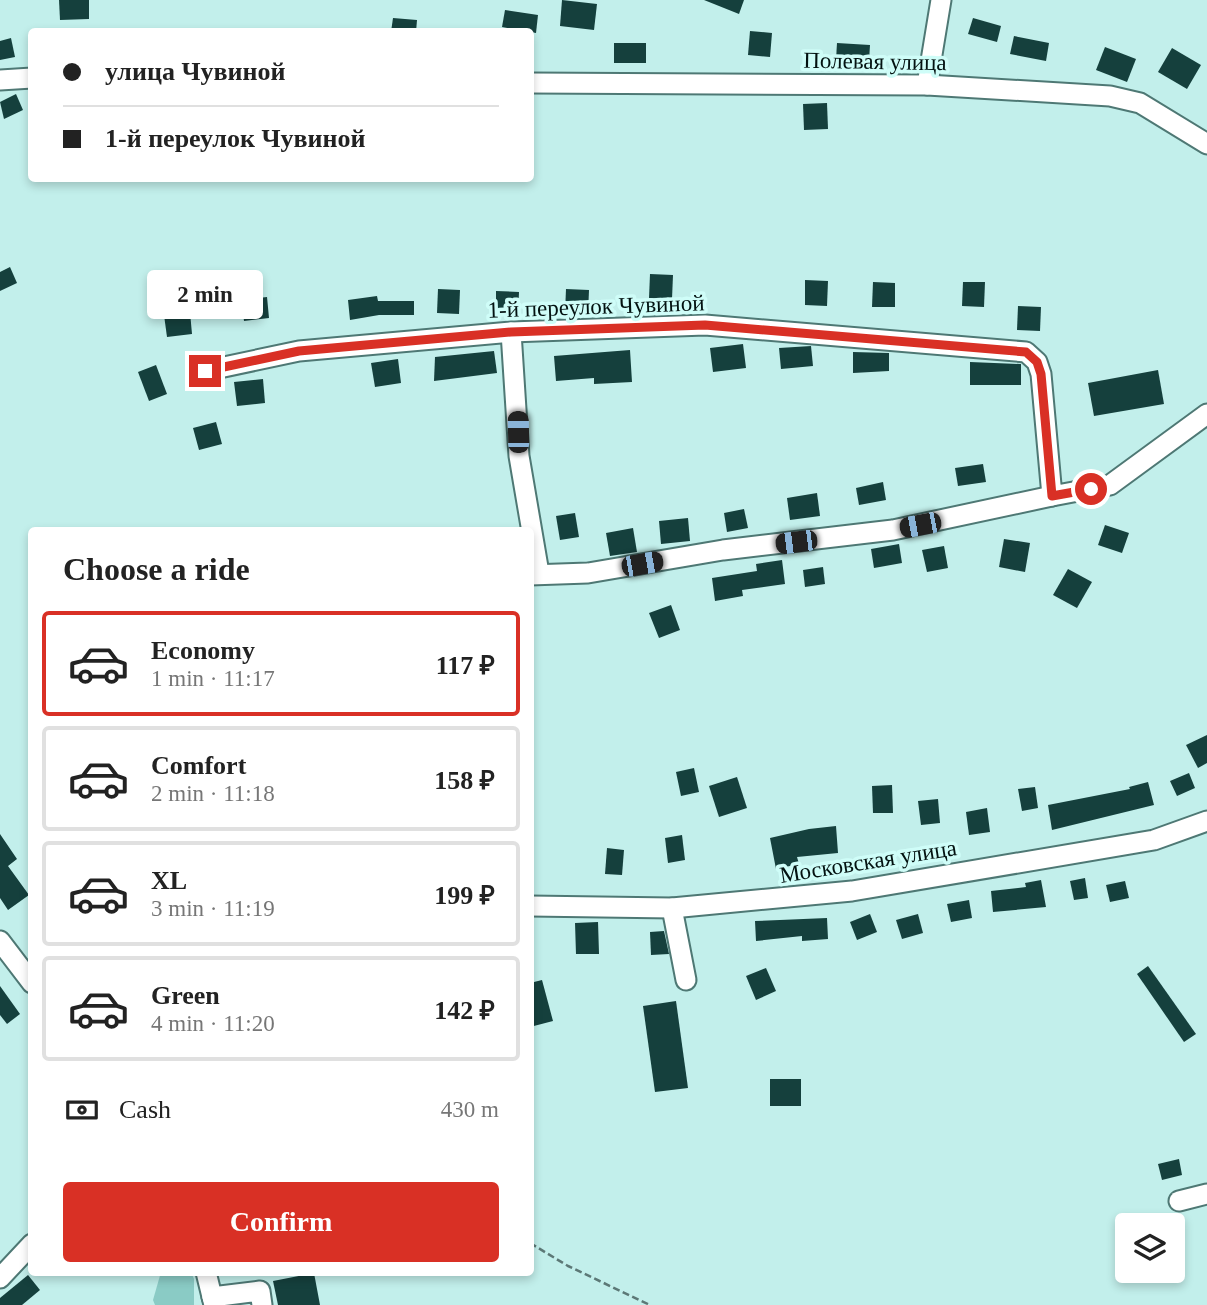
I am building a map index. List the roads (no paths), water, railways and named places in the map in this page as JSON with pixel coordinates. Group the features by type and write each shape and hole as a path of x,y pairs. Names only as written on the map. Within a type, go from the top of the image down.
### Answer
{"street":[{"path":"928,85 941,0"},
{"path":"0,80 28,78"},
{"name":"Полевая улица","path":"534,83 928,85 1110,96 1140,103 1207,144"},
{"name":"1-й переулок Чувиной","path":"205,371 299,351 511,332 705,325 1026,352 1037,362 1041,374 1051,488"},
{"path":"511,332 519,456 528,527"},
{"path":"534,574 588,573 723,551 893,530 1051,488 1110,485 1207,414"},
{"name":"Московская улица","path":"534,906 672,908 852,891 1154,839 1207,821"},
{"path":"672,908 686,980"},
{"path":"0,941 28,978"},
{"path":"1179,1201 1207,1194"},
{"path":"0,1278 28,1248"},
{"path":"207,1276 213,1301 260,1291 262,1305"}]}
